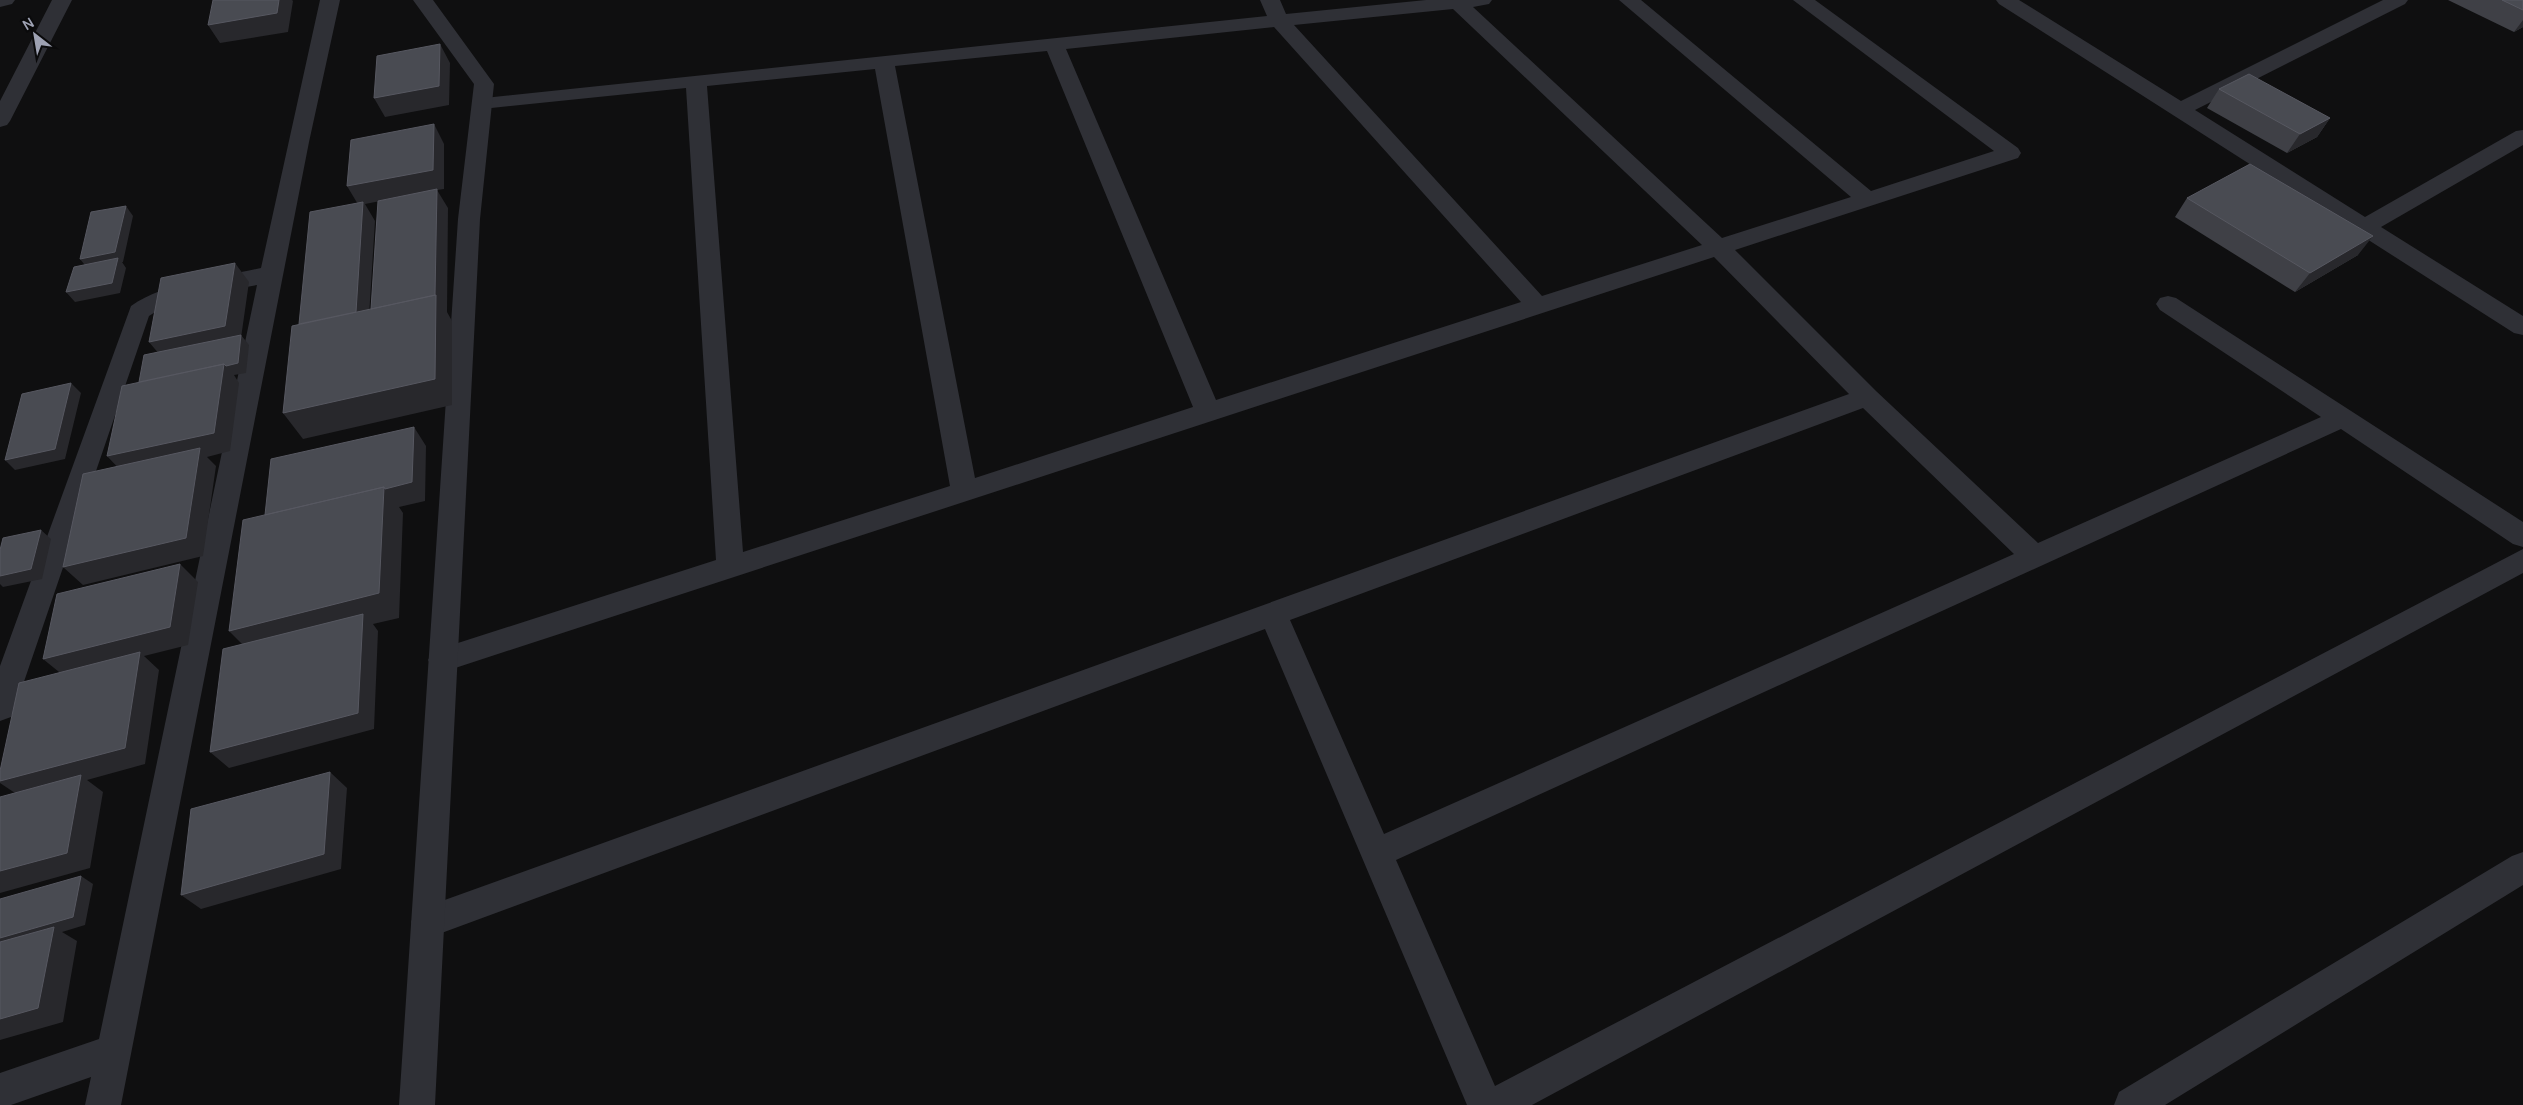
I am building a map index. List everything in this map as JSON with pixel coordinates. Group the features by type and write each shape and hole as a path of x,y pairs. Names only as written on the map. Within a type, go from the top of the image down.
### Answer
{"street":[{"path":"0,1 5,0"},
{"path":"0,121 5,104 62,0"},
{"path":"103,1105 271,274 330,0"},
{"path":"417,1105 469,219 484,84 423,0"},
{"path":"1270,0 1279,21 1538,306"},
{"path":"482,103 1482,0"},
{"path":"1629,0 1868,199"},
{"path":"443,660 2010,153 1802,0"},
{"path":"2006,0 2523,327"},
{"path":"2180,110 2398,0"},
{"path":"1458,2 1718,247 1867,396 2035,557"},
{"path":"1054,44 1208,412"},
{"path":"884,61 964,491"},
{"path":"696,81 730,567"},
{"path":"2364,227 2523,136"},
{"path":"0,708 139,312 145,306 163,298 271,274"},
{"path":"2168,304 2523,536"},
{"path":"428,922 1867,396"},
{"path":"1377,853 2342,418"},
{"path":"1496,1105 2523,560"},
{"path":"1273,613 1485,1105"},
{"path":"2132,1105 2523,867"},
{"path":"0,1091 113,1052"}],"building":[{"path":"213,0 279,0 277,13 208,25"},
{"path":"2502,0 2523,0 2523,10"},
{"path":"440,44 439,86 374,98 377,56"},
{"path":"2249,74 2330,118 2300,134 2219,89"},
{"path":"434,124 433,170 347,186 351,140"},
{"path":"2250,164 2373,236 2310,273 2187,198"},
{"path":"437,189 435,295 371,309 378,201"},
{"path":"363,202 356,312 299,324 310,212"},
{"path":"126,206 115,252 80,259 91,212"},
{"path":"118,258 112,283 66,292 74,267"},
{"path":"235,263 225,326 149,342 161,278"},
{"path":"436,295 435,379 283,413 292,326"},
{"path":"241,335 238,363 226,366 224,364 139,382 144,355"},
{"path":"224,364 214,433 107,456 122,386"},
{"path":"71,383 55,449 5,460 22,394"},
{"path":"414,427 412,482 265,515 271,459"},
{"path":"200,448 186,538 63,567 83,474"},
{"path":"384,487 379,593 229,631 243,520"},
{"path":"41,530 31,569 0,576 0,550 3,538"},
{"path":"180,564 170,627 43,659 57,594"},
{"path":"363,614 358,713 210,752 223,649"},
{"path":"140,652 125,748 0,781 0,771 19,683"},
{"path":"330,772 324,854 181,895 191,809"},
{"path":"81,775 67,853 0,871 0,797"},
{"path":"81,876 73,917 0,938 0,899"},
{"path":"54,927 38,1008 0,1019 0,942"}]}
